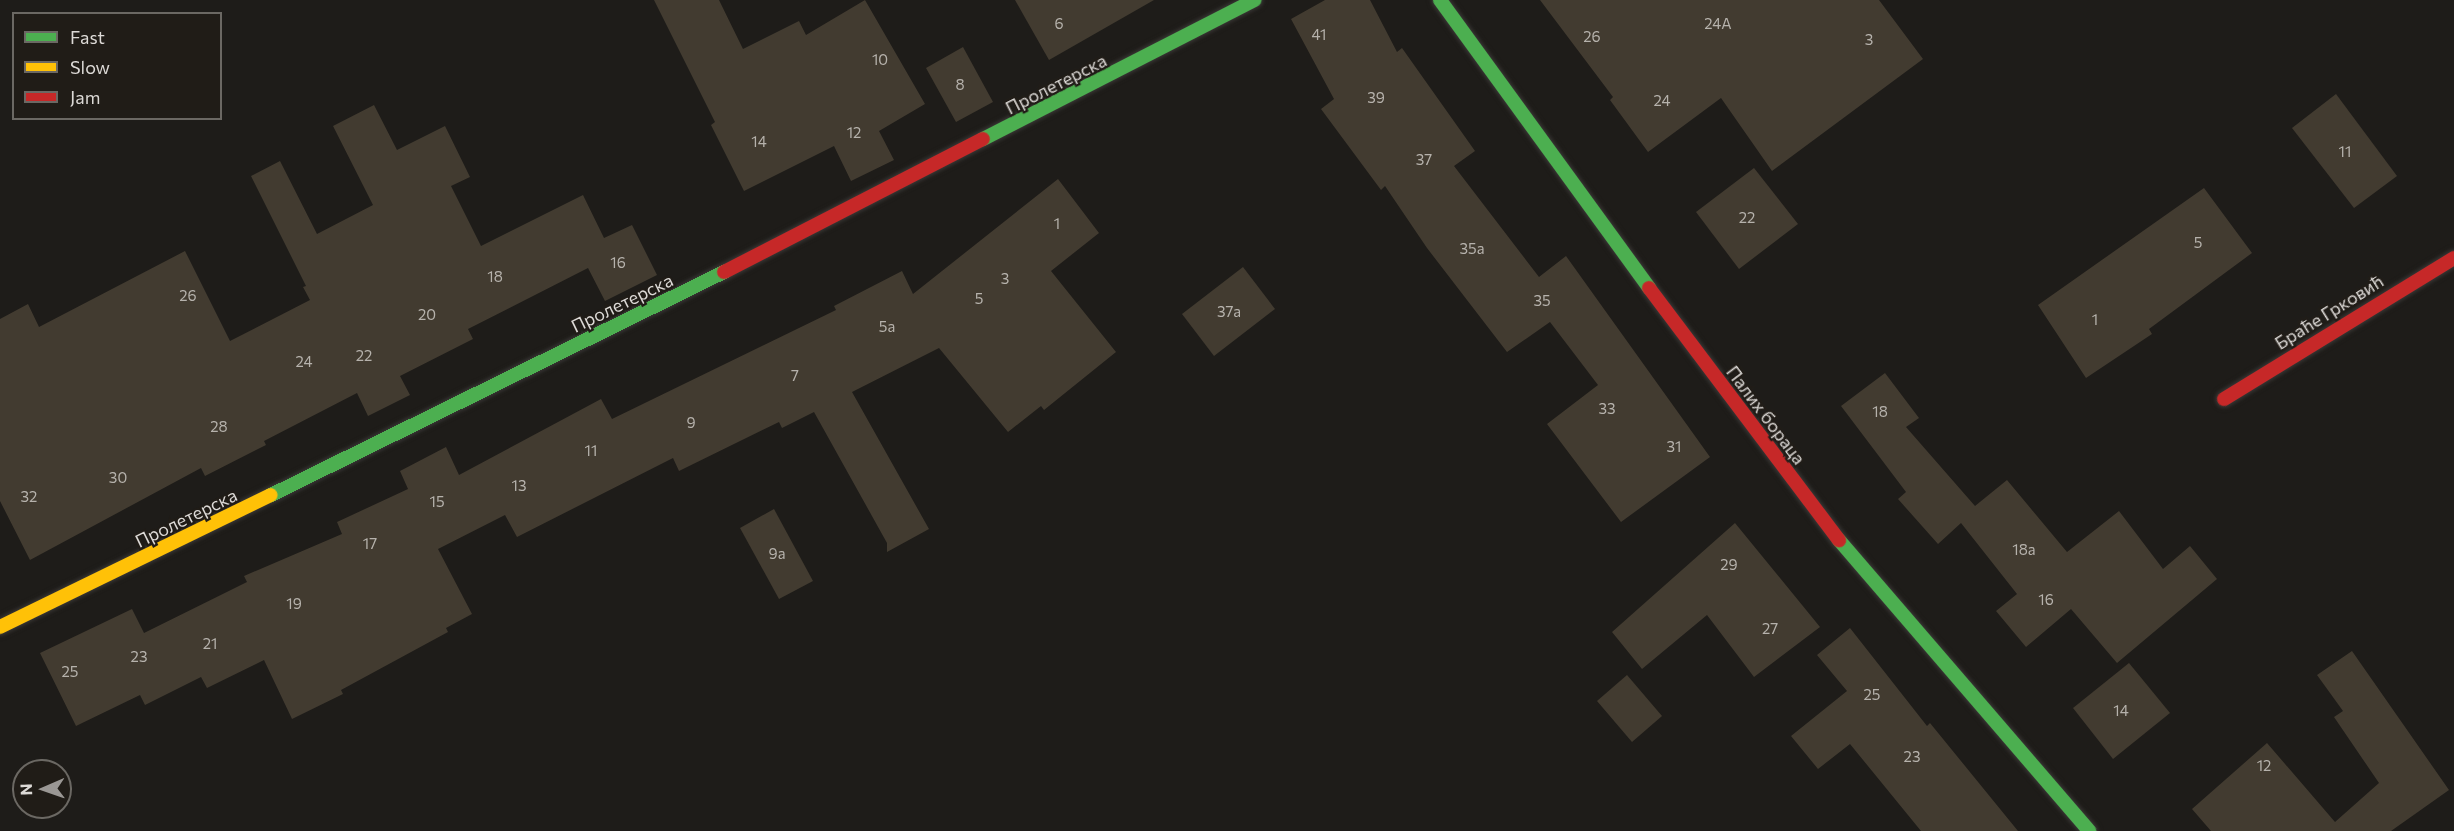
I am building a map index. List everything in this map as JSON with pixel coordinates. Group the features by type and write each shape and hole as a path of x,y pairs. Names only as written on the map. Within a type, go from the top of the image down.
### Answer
{"street":[{"name":"Пролетерска","path":"0,627 707,281 1255,0"},
{"name":"Палих бораца","path":"1440,0 1572,186 1828,527 2089,831"},
{"name":"Браће Грковић","path":"2224,399 2454,258"}],"building":[{"path":"654,0 719,0 743,49 799,21 806,35 865,0 925,104 879,131 894,160 851,181 834,146 744,191 711,125 715,122"},
{"path":"1015,0 1154,0 1049,60"},
{"path":"1325,0 1370,0 1397,52 1402,48 1475,151 1454,166 1539,277 1566,256 1710,457 1621,522 1547,424 1598,385 1550,322 1507,352 1427,248 1385,186 1381,190 1321,109 1334,99 1291,19"},
{"path":"1540,0 1879,0 1923,59 1772,171 1721,98 1648,152 1610,100 1613,97"},
{"path":"963,47 993,102 956,122 926,68"},
{"path":"2336,94 2397,176 2354,208 2292,128"},
{"path":"374,105 397,150 445,126 470,177 451,186 481,246 583,195 604,238 632,225 657,275 605,301 588,268 468,329 473,339 400,376 410,395 368,416 357,393 264,441 266,445 205,476 201,468 30,560 0,501 0,319 28,304 39,327 185,251 230,341 310,300 303,287 306,286 251,176 280,161 317,234 373,205 333,126"},
{"path":"1754,168 1798,224 1739,269 1696,212"},
{"path":"1058,179 1099,233 1051,271 1116,352 1044,410 1041,406 1008,432 939,348 852,392 929,529 887,552 887,543 814,412 782,428 779,422 679,471 673,458 517,537 505,515 438,549 472,614 446,628 448,632 341,690 343,694 292,719 264,660 207,688 201,677 145,705 140,695 76,726 40,653 132,609 144,633 247,582 244,576 342,534 337,522 408,489 400,471 446,447 459,475 601,399 612,419 836,310 834,306 902,271 913,294"},
{"path":"2204,188 2252,253 2149,329 2152,334 2086,378 2038,305"},
{"path":"1243,267 1275,309 1214,356 1182,314"},
{"path":"1885,373 1919,418 1906,427 1975,506 2007,480 2067,552 2119,511 2163,569 2190,546 2217,579 2117,663 2071,609 2026,647 1996,611 2017,594 1961,523 1938,544 1898,499 1906,492 1841,406"},
{"path":"774,509 813,581 779,599 740,528"},
{"path":"1735,523 1820,627 1754,677 1707,615 1642,669 1612,632"},
{"path":"1850,628 1927,726 1930,723 2018,831 1921,831 1850,744 1818,769 1791,736 1847,691 1817,655"},
{"path":"2352,651 2449,790 2391,831 2211,831 2192,809 2267,743 2335,822 2379,783 2334,717 2343,711 2317,675"},
{"path":"2129,663 2170,713 2113,759 2073,708"},
{"path":"1627,675 1662,716 1632,742 1597,701"}],"traffic: fast":[{"path":"983,139 1255,0"},
{"path":"1440,0 1649,288"},
{"path":"271,495 724,272"},
{"path":"1839,540 2089,831"}],"traffic: slow":[{"path":"0,627 271,495"}],"traffic: jam":[{"path":"724,272 983,139"},
{"path":"2224,399 2454,258"},
{"path":"1649,288 1839,540"}]}
